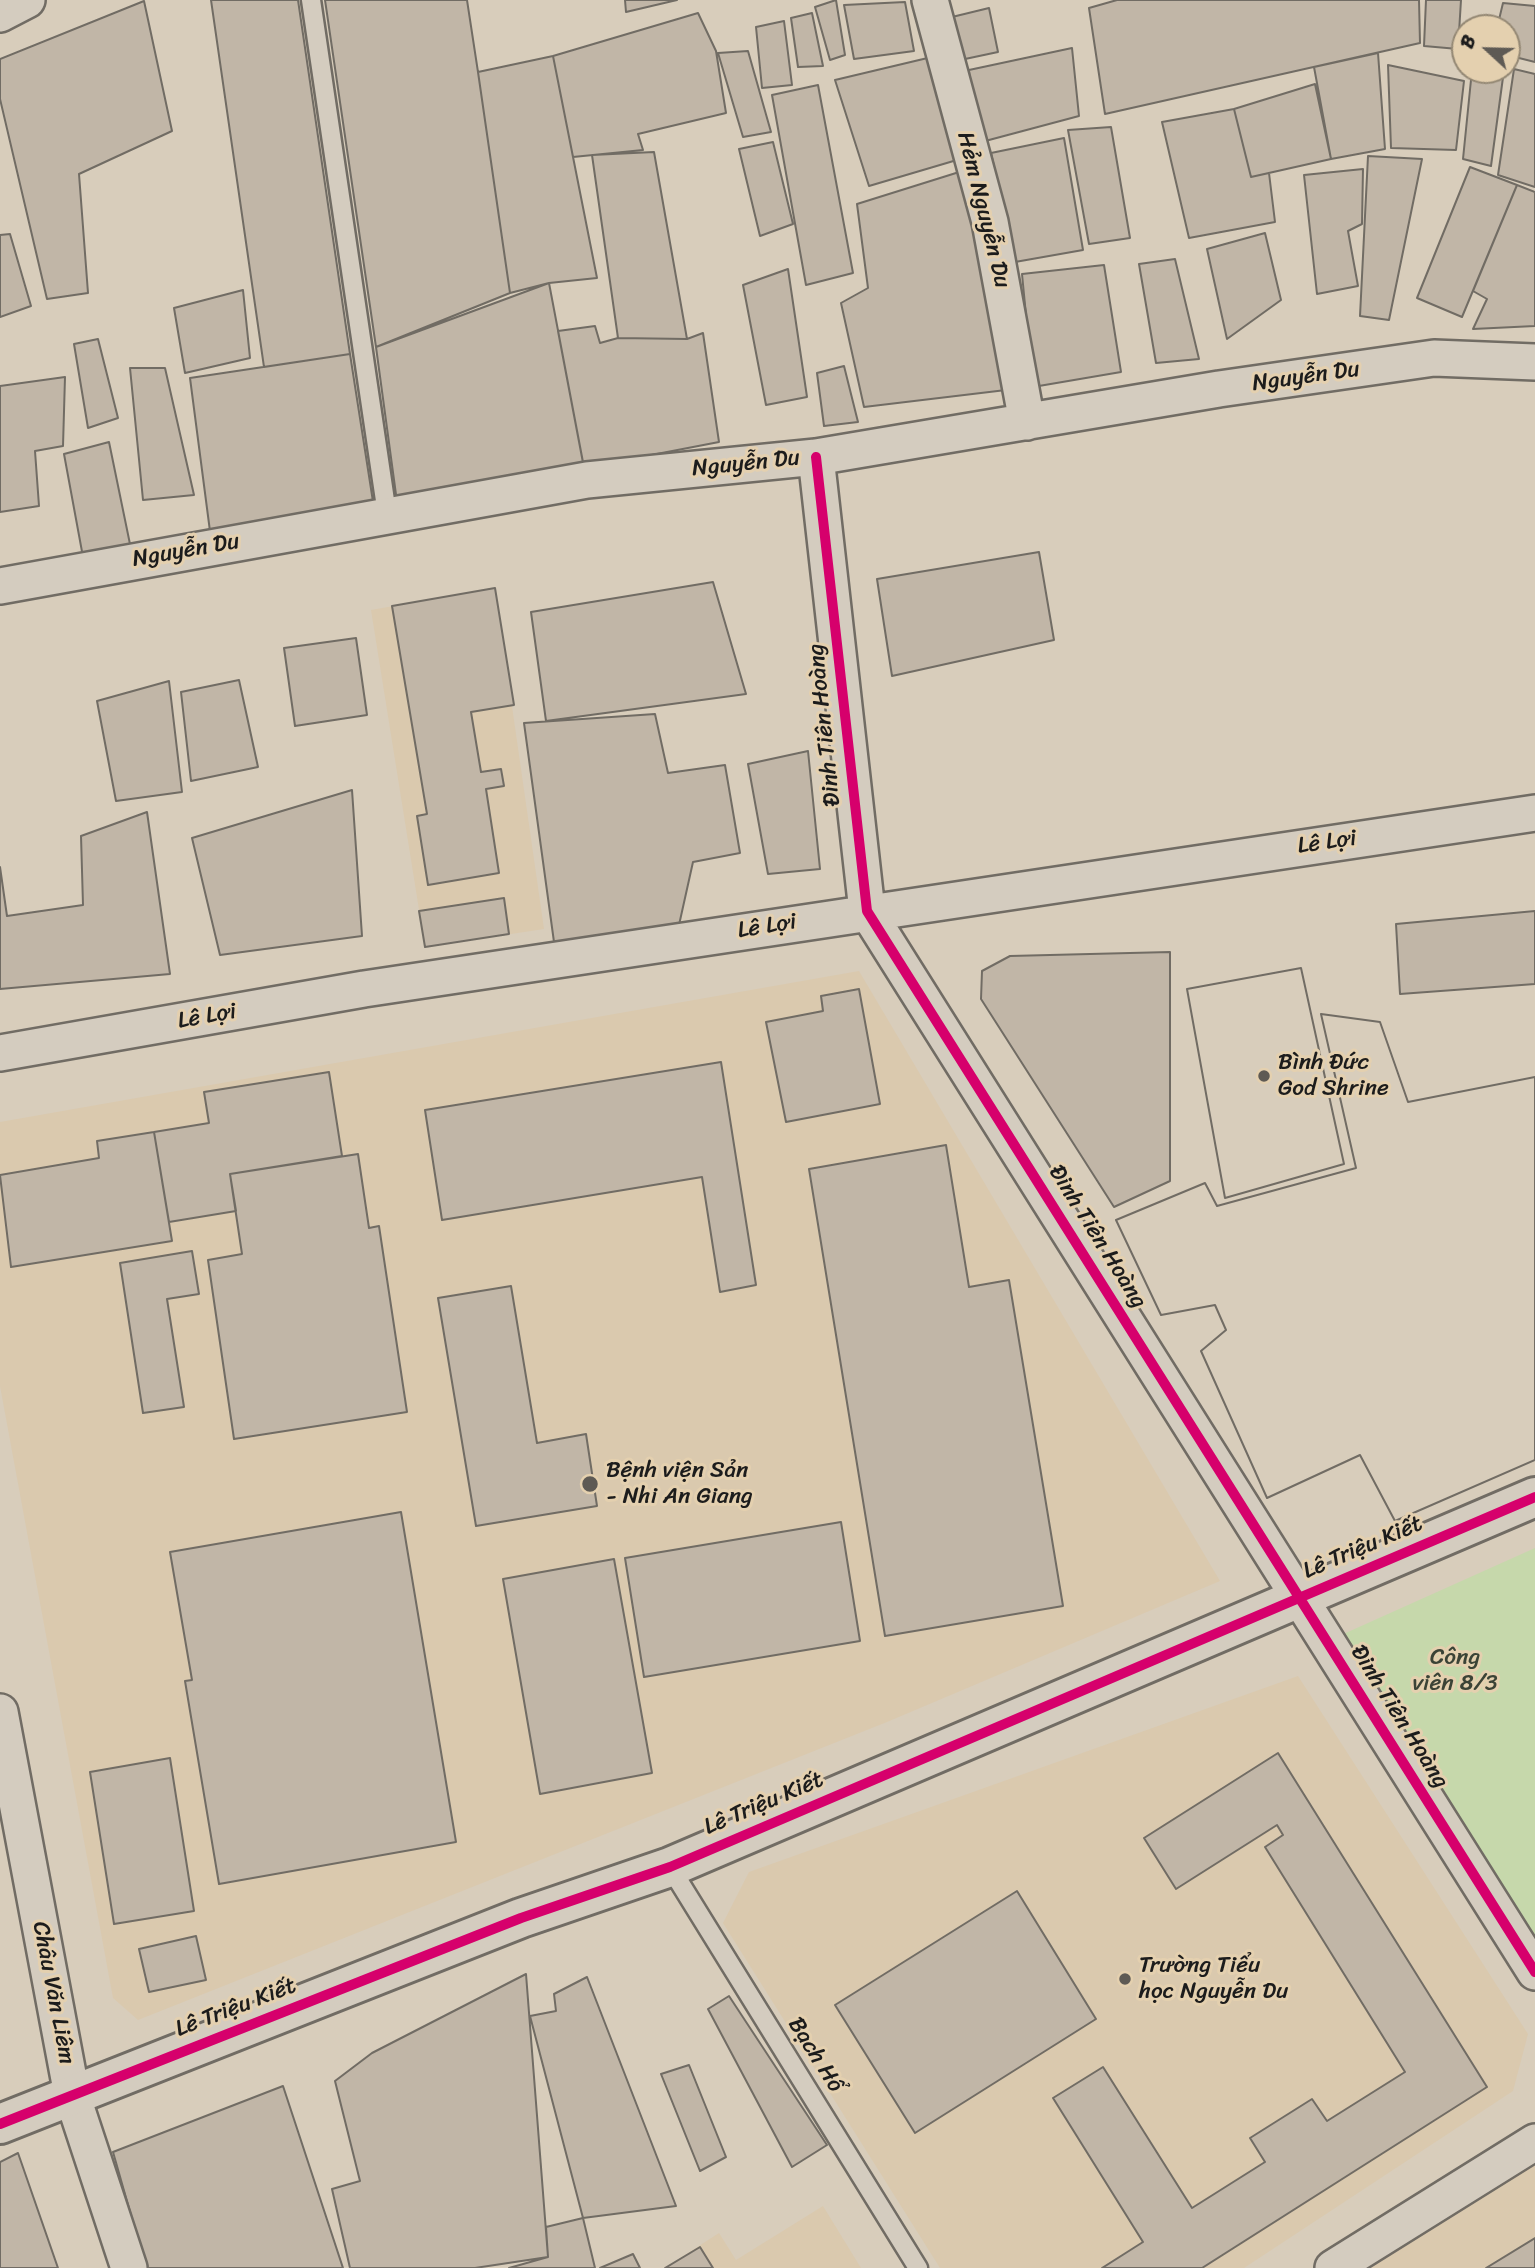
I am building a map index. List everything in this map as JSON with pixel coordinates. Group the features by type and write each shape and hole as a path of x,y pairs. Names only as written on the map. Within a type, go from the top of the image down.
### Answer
{"street":[{"path":"0,14 27,0"},
{"name":"Hẻm Nguyễn Du","path":"930,0 990,222 1027,422"},
{"name":"Nguyễn Du","path":"0,586 587,480 816,457 1434,358 1535,362"},
{"name":"Đinh Tiên Hoàng","path":"816,457 867,911 1535,1972"},
{"name":"Lê Lợi","path":"0,1053 364,989 867,911 1535,813"},
{"name":"Lê Triệu Kiết","path":"0,2124 521,1918 670,1867 1535,1497"},
{"name":"Châu Văn Liêm","path":"0,1712 72,2095 129,2268"},
{"path":"1333,2268 1535,2142"}],"lane":[{"path":"312,0 387,514"},
{"name":"Bạch Hổ","path":"670,1867 918,2268"}],"shaded area":[{"path":"495,588 544,929 425,947 371,610"},
{"name":"Bệnh viện Sản - Nhi An Giang","path":"859,971 1220,1581 887,1722 138,2020 113,1998 0,1386 0,1122"},
{"name":"Trường Tiểu học Nguyễn Du","path":"1298,1676 1528,2034 1513,2091 1244,2268 940,2268 723,1923 749,1872"},
{"path":"1535,2159 1535,2268 1366,2268"},
{"path":"823,2206 861,2268 665,2268 719,2233 736,2260"}],"green space":[{"name":"Công viên 8/3","path":"1535,1548 1535,1944 1339,1636"}],"building":[{"path":"211,0 298,0 350,354 264,367"},
{"path":"325,0 467,0 478,72 510,293 376,347"},
{"path":"625,0 677,0 626,12"},
{"path":"836,0 845,55 830,60 815,7"},
{"path":"1117,0 1419,0 1420,43 1105,114 1089,8"},
{"path":"1426,0 1461,0 1460,14 1451,14 1451,48 1424,46"},
{"path":"144,1 172,131 79,174 88,293 47,299 0,99 0,59"},
{"path":"905,2 914,51 854,59 844,5"},
{"path":"1503,3 1535,6 1535,62 1521,58 1521,14 1500,14"},
{"path":"989,8 998,52 965,59 952,17"},
{"path":"698,13 716,51 726,113 638,134 643,150 573,157 553,56"},
{"path":"812,13 823,66 798,67 791,18"},
{"path":"784,21 792,85 762,88 756,27"},
{"path":"1072,48 1079,116 974,144 969,70"},
{"path":"748,51 771,132 743,137 718,53"},
{"path":"1378,53 1385,149 1331,159 1314,67"},
{"path":"553,56 597,278 549,283 510,293 478,72"},
{"path":"936,56 967,157 869,186 835,80"},
{"path":"1388,65 1451,78 1451,84 1464,84 1456,150 1391,148"},
{"path":"1521,71 1535,74 1535,187 1498,175 1512,84 1521,84"},
{"path":"1315,84 1331,159 1251,177 1234,109"},
{"path":"1471,84 1502,84 1491,166 1463,159"},
{"path":"818,85 853,273 806,285 772,95"},
{"path":"1234,109 1251,177 1269,173 1275,222 1189,238 1162,122"},
{"path":"1111,127 1130,238 1089,244 1068,130"},
{"path":"1064,138 1083,250 1015,262 991,153"},
{"path":"773,142 793,224 760,236 739,149"},
{"path":"654,152 687,339 618,338 592,155"},
{"path":"1368,156 1422,159 1389,320 1360,316"},
{"path":"1470,167 1517,185 1462,317 1417,298"},
{"path":"972,168 1006,390 864,407 841,303 868,288 857,204"},
{"path":"1363,169 1362,224 1348,231 1358,286 1317,294 1304,175"},
{"path":"1517,185 1535,192 1535,326 1473,329 1487,299 1473,291"},
{"path":"1265,233 1281,300 1227,339 1207,249"},
{"path":"10,234 31,306 0,317 0,235"},
{"path":"1175,259 1199,359 1156,363 1139,264"},
{"path":"1104,265 1121,372 1033,387 1022,274"},
{"path":"788,269 807,397 766,405 743,285"},
{"path":"549,283 586,478 397,502 376,347"},
{"path":"243,290 250,358 185,373 174,308"},
{"path":"595,326 600,343 618,338 687,339 703,333 719,442 584,468 558,331"},
{"path":"98,339 118,418 88,428 74,344"},
{"path":"350,354 374,508 211,539 190,378"},
{"path":"844,366 858,422 824,426 817,373"},
{"path":"130,368 165,368 194,495 143,500"},
{"path":"65,377 63,446 35,451 39,506 0,512 0,386"},
{"path":"109,442 131,549 83,557 64,454"},
{"path":"1039,552 1054,640 892,676 877,579"},
{"path":"713,582 746,694 546,721 531,612"},
{"path":"495,588 514,705 471,712 481,772 501,769 504,786 486,789 499,873 428,885 417,816 427,814 392,606"},
{"path":"356,638 367,715 295,726 284,648"},
{"path":"239,680 258,767 191,781 181,692"},
{"path":"169,681 182,792 116,801 97,701"},
{"path":"655,714 668,773 725,765 740,853 693,862 679,925 554,942 524,723"},
{"path":"808,751 820,869 768,874 748,764"},
{"path":"352,790 362,936 220,955 192,838"},
{"path":"147,812 170,974 0,989 0,867 7,916 83,905 81,836"},
{"path":"504,898 509,934 425,947 419,911"},
{"path":"1535,911 1535,984 1400,994 1396,924"},
{"path":"1170,952 1170,1181 1114,1207 981,999 982,971 1010,956"},
{"name":"Bình Đức God Shrine","path":"1301,968 1344,1164 1225,1198 1187,989"},
{"name":"Bình Đức God Shrine","path":"1301,968 1344,1164 1225,1198 1187,989"},
{"path":"859,989 880,1104 786,1122 766,1022 823,1011 821,996"},
{"path":"1321,1014 1380,1022 1408,1102 1535,1077 1535,1460 1395,1521 1360,1455 1267,1498 1201,1351 1226,1330 1215,1305 1161,1315 1116,1220 1205,1183 1217,1206 1356,1168"},
{"path":"1321,1014 1380,1022 1408,1102 1535,1077 1535,1460 1395,1521 1360,1455 1267,1498 1201,1351 1226,1330 1215,1305 1161,1315 1116,1220 1205,1183 1217,1206 1356,1168"},
{"path":"721,1062 756,1285 720,1292 702,1177 442,1220 425,1110"},
{"path":"329,1072 342,1156 230,1174 236,1211 169,1222 154,1132 209,1123 204,1092"},
{"path":"154,1132 172,1241 11,1267 0,1175 99,1158 97,1141"},
{"path":"946,1145 969,1287 1009,1280 1063,1606 885,1636 809,1169"},
{"path":"358,1154 369,1228 379,1226 407,1412 234,1439 208,1260 242,1254 230,1174"},
{"path":"192,1251 199,1294 167,1299 184,1407 143,1413 120,1263"},
{"path":"511,1286 537,1443 586,1434 597,1506 476,1526 438,1298"},
{"path":"401,1512 456,1842 219,1884 185,1681 192,1680 170,1552"},
{"path":"841,1522 860,1641 644,1677 625,1558"},
{"path":"614,1559 652,1773 540,1794 503,1579"},
{"path":"1278,1753 1487,2087 1202,2268 1102,2268 1143,2242 1053,2098 1103,2067 1192,2208 1265,2162 1250,2138 1312,2099 1327,2121 1405,2072 1265,1847 1283,1835 1277,1825 1176,1889 1144,1838"},
{"path":"170,1758 194,1911 114,1924 90,1772"},
{"path":"1017,1891 1096,2019 915,2133 835,2005"},
{"path":"196,1936 206,1980 149,1992 139,1949"},
{"path":"526,1974 548,2257 475,2268 350,2268 332,2189 360,2181 335,2081 372,2053"},
{"path":"587,1977 676,2206 583,2218 530,2016 556,2011 554,1994"},
{"path":"729,1996 827,2145 792,2167 708,2009"},
{"path":"689,2065 726,2157 700,2171 661,2074"},
{"path":"283,2086 343,2268 146,2268 113,2152"},
{"path":"18,2153 58,2268 0,2268 0,2162"},
{"path":"583,2218 595,2268 509,2268 548,2257 546,2227"},
{"path":"1535,2238 1535,2268 1486,2268"},
{"path":"700,2247 713,2268 665,2268"},
{"path":"633,2254 640,2268 600,2268"}],"cycle path":[{"path":"816,457 867,911 1535,1972"},
{"path":"0,2124 521,1918 670,1867 1535,1497"}],"place":[{"name":"Bình Đức God Shrine","path":"1264,1076"},
{"name":"Bệnh viện Sản - Nhi An Giang","path":"590,1484"},
{"name":"Trường Tiểu học Nguyễn Du","path":"1125,1979"}]}
